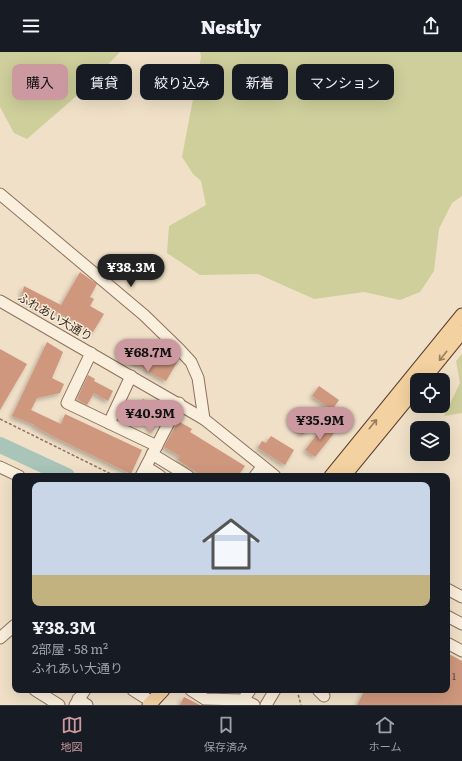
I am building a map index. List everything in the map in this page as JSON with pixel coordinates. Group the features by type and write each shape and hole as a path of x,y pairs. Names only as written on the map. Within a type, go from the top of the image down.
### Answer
{"main road":[{"path":"333,473 462,315"},
{"path":"429,373 462,332"},
{"path":"346,473 410,396"},
{"path":"150,703 160,693"}],"street":[{"path":"0,194 144,315 191,362 198,378 204,419"},
{"name":"ふれあい大通り","path":"0,301 179,403 204,419 271,473"},
{"path":"91,353 67,403 108,423 154,450 184,473"},
{"path":"108,423 131,376"},
{"path":"143,471 179,403"},
{"path":"257,473 262,466"},
{"path":"0,467 13,473"},
{"path":"450,591 462,597"},
{"path":"450,618 462,624"},
{"path":"0,638 12,628"},
{"path":"450,645 462,651"},
{"path":"39,693 57,705"},
{"path":"137,693 150,703"},
{"path":"197,693 205,699 243,700 254,705"},
{"path":"218,700 223,693"},
{"path":"243,700 248,693"},
{"path":"266,705 273,693"}],"path":[{"path":"0,419 109,473"},
{"path":"298,693 301,705"}],"green space":[{"path":"0,52 120,52 108,64 76,64 76,96 27,139 14,133 0,107"},
{"path":"200,52 462,52 462,196 452,203 439,229 434,271 420,292 400,300 364,292 314,299 258,274 200,275 167,253 169,226 206,205 201,181 193,174 182,157 193,100 224,100 224,64 200,64"},
{"path":"462,354 462,413 444,416 445,413 450,413 450,404 460,383 456,361"}],"building":[{"path":"80,272 97,284 90,297 94,299 90,306 104,314 93,332 48,307 46,311 21,298 24,286 61,305"},
{"path":"144,340 162,350 165,345 179,359 166,381 131,362 133,359 124,354 129,345 138,350"},
{"path":"47,342 63,352 52,378 64,384 60,393 37,398 31,410 61,424 65,414 142,450 131,473 129,473 54,437 34,426 35,425 12,416"},
{"path":"0,349 27,364 0,410"},
{"path":"88,375 95,379 94,381 113,391 108,401 94,393 87,405 77,399"},
{"path":"319,386 339,400 332,410 312,396"},
{"path":"143,399 158,407 151,420 136,413"},
{"path":"309,419 314,426 302,435 297,427"},
{"path":"178,421 192,429 190,432 245,466 240,473 198,473 178,460 180,456 164,447"},
{"path":"325,424 335,432 315,457 305,450"},
{"path":"271,436 294,450 285,465 258,448 262,441 266,443"},
{"path":"450,655 462,661 462,705 357,705 363,693 450,693"},
{"path":"184,697 200,705 180,705"}],"waterway":[{"path":"0,445 61,473"}]}
